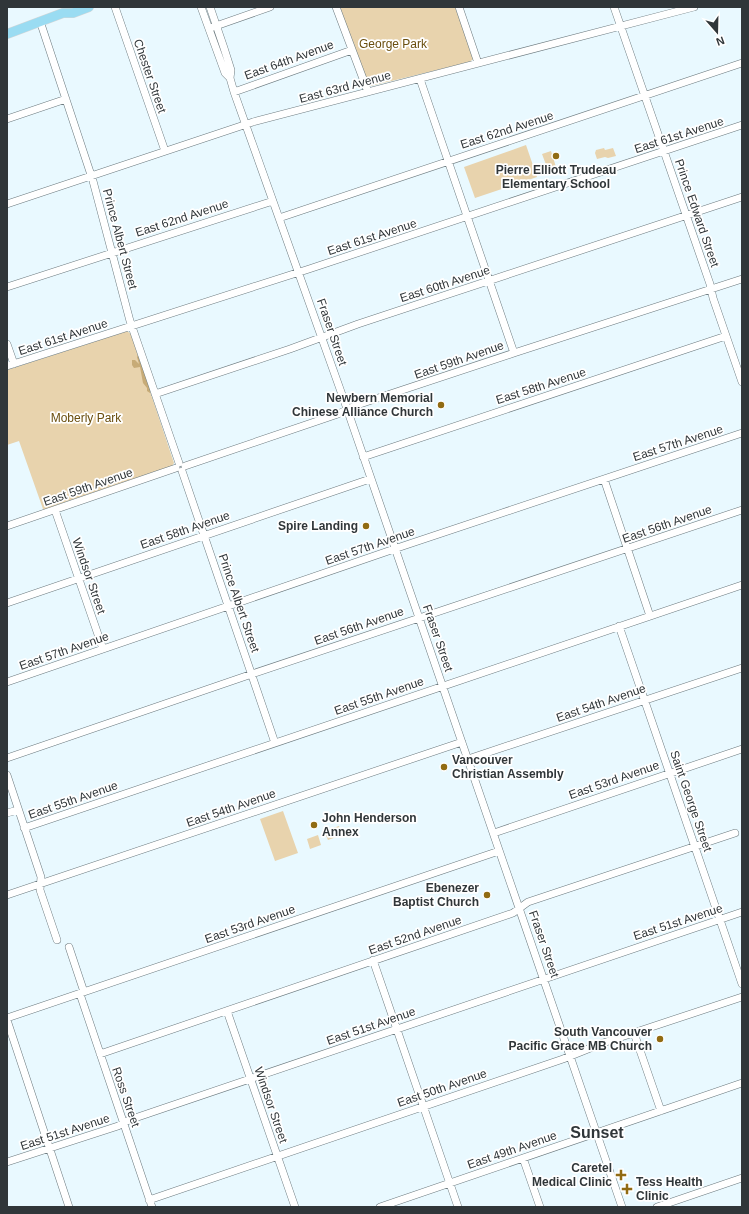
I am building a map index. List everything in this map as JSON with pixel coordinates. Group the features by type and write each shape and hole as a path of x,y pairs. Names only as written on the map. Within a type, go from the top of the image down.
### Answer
{"main road":[{"path":"7,34 65,10 73,13 89,7"}],"street":[{"name":"Chester Street","path":"115,7 165,151"},
{"name":"Fraser Street","path":"202,7 225,73 230,78"},
{"name":"Fraser Street","path":"210,7 231,70 230,78 234,92 322,337 622,1207"},
{"path":"209,28 270,7"},
{"path":"336,7 368,92"},
{"path":"459,7 478,63"},
{"name":"Prince Edward Street","path":"614,7 742,382"},
{"name":"East 63rd Avenue","path":"7,204 246,124 694,7"},
{"name":"Prince Albert Street","path":"40,21 91,176 132,326 275,743"},
{"name":"East 64th Avenue","path":"234,92 352,50"},
{"name":"East 62nd Avenue","path":"279,218 742,63"},
{"path":"420,78 514,353"},
{"path":"7,119 66,99"},
{"name":"East 61st Avenue","path":"11,365 467,217 742,125"},
{"name":"East 60th Avenue","path":"155,394 742,197"},
{"name":"East 62nd Avenue","path":"7,287 273,201"},
{"name":"East 59th Avenue","path":"7,526 514,353 742,279"},
{"name":"East 58th Avenue","path":"363,457 726,336"},
{"path":"7,344 11,365"},
{"path":"734,358 742,355"},
{"name":"East 57th Avenue","path":"7,682 394,549 742,433"},
{"name":"East 58th Avenue","path":"7,603 370,479"},
{"path":"604,479 650,616"},
{"name":"Windsor Street","path":"55,510 103,649"},
{"name":"East 56th Avenue","path":"7,758 252,674 742,510"},
{"name":"East 55th Avenue","path":"24,828 742,585"},
{"name":"Saint George Street","path":"619,626 742,984"},
{"name":"East 54th Avenue","path":"468,759 742,668"},
{"name":"East 54th Avenue","path":"7,896 462,742"},
{"name":"East 53rd Avenue","path":"494,833 742,749"},
{"path":"7,775 40,876 40,890 57,940"},
{"name":"East 55th Avenue","path":"7,813 18,810"},
{"name":"East 52nd Avenue","path":"100,1054 513,913 528,902 735,833"},
{"name":"East 53rd Avenue","path":"7,1019 500,851"},
{"name":"East 51st Avenue","path":"7,1162 742,912"},
{"name":"Ross Street","path":"69,947 100,1054 151,1204"},
{"path":"373,960 458,1207"},
{"name":"East 50th Avenue","path":"151,1204 278,1157 570,1055 742,997"},
{"name":"Windsor Street","path":"227,1011 295,1207"},
{"path":"7,1019 70,1207"},
{"path":"634,1033 661,1111"},
{"name":"East 49th Avenue","path":"380,1207 742,1083"},
{"path":"523,1158 540,1207"},
{"path":"659,1206 742,1178"}],"green space":[{"name":"George Park","path":"344,7 455,7 474,58 470,62 371,86 368,84 339,9"},
{"path":"526,145 537,177 475,198 464,167"},
{"path":"604,148 605,150 613,148 616,156 597,159 595,153 596,150"},
{"path":"551,151 556,167 548,170 542,154"},
{"name":"Moberly Park","path":"127,331 131,334 174,463 172,466 45,510 43,509 19,441 7,445 7,370"},
{"path":"283,811 298,853 275,861 260,819"},
{"path":"339,826 342,835 328,840 324,831"},
{"path":"318,835 321,845 310,849 307,839"}],"shaded area":[{"path":"138,355 151,391 150,393 147,391 147,388 143,383 140,367 134,368 132,365 132,360 135,360 139,364 137,357"}],"place":[{"name":"Pierre Elliott Trudeau Elementary School","path":"556,156"},
{"name":"Newbern Memorial Chinese Alliance Church","path":"441,405"},
{"name":"Spire Landing","path":"366,526"},
{"name":"Vancouver Christian Assembly","path":"444,767"},
{"name":"John Henderson Annex","path":"314,825"},
{"name":"Ebenezer Baptist Church","path":"487,895"},
{"name":"South Vancouver Pacific Grace MB Church","path":"660,1039"},
{"name":"Caretel Medical Clinic","path":"621,1175"},
{"name":"Tess Health Clinic","path":"627,1189"}],"district":[{"name":"Sunset","path":"597,1132"}]}
